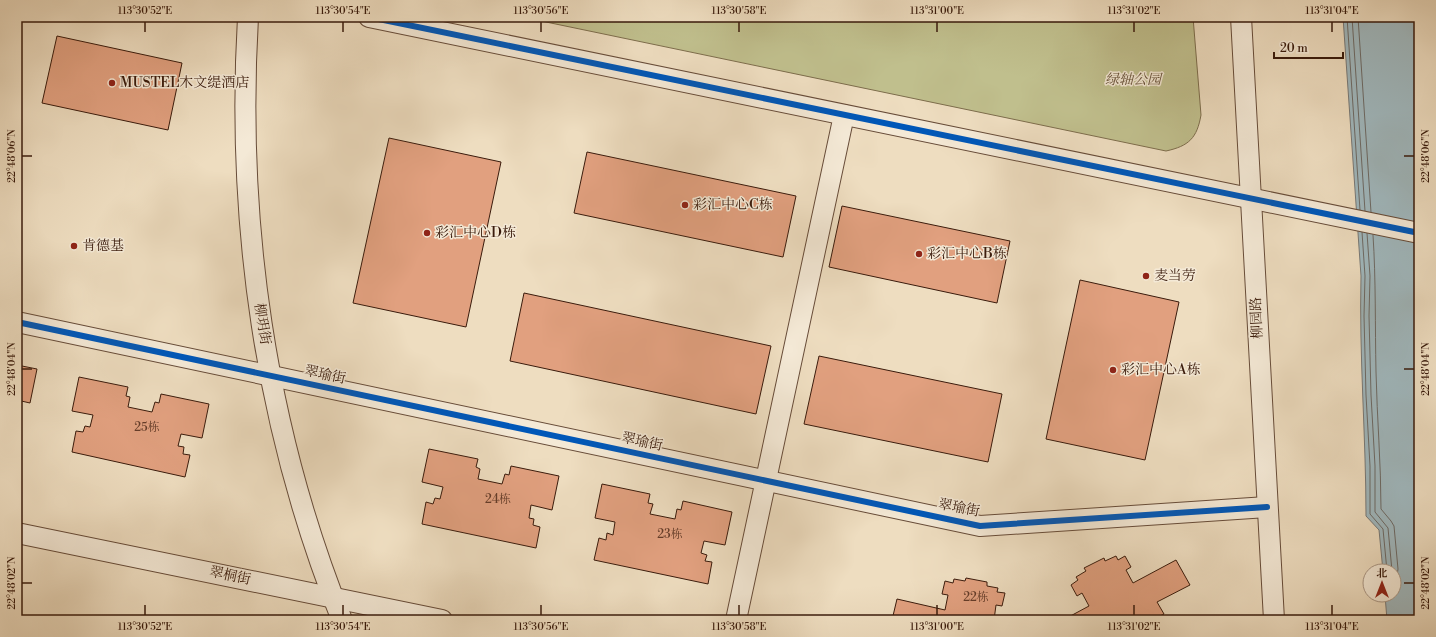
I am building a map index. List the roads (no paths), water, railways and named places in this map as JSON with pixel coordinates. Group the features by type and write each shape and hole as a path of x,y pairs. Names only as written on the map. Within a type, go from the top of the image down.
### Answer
{"street":[{"name":"柳玥街","path":"248,17 245,62 245,130 248,199 254,267 263,334 276,401 292,467 311,533 342,620"},
{"path":"369,17 1419,233"},
{"name":"柳园路","path":"1241,17 1274,620"},
{"path":"736,620 844,115"},
{"name":"翠瑜街","path":"17,322 980,526 1268,507"},
{"name":"翠桐街","path":"17,533 442,620"}],"water":[{"path":"1343,17 1419,17 1419,620 1387,620 1386,603 1402,603 1402,563 1382,563 1379,530 1366,516 1361,336 1361,276"}],"place":[{"name":"MUSTEL木文缇酒店","path":"112,83"},
{"name":"彩汇中心C栋","path":"685,205"},
{"name":"彩汇中心D栋","path":"427,233"},
{"name":"肯德基","path":"74,246"},
{"name":"彩汇中心B栋","path":"919,254"},
{"name":"麦当劳","path":"1146,276"},
{"name":"彩汇中心A栋","path":"1113,370"}],"park label":[{"name":"绿轴公园","path":"1133,80"}]}
